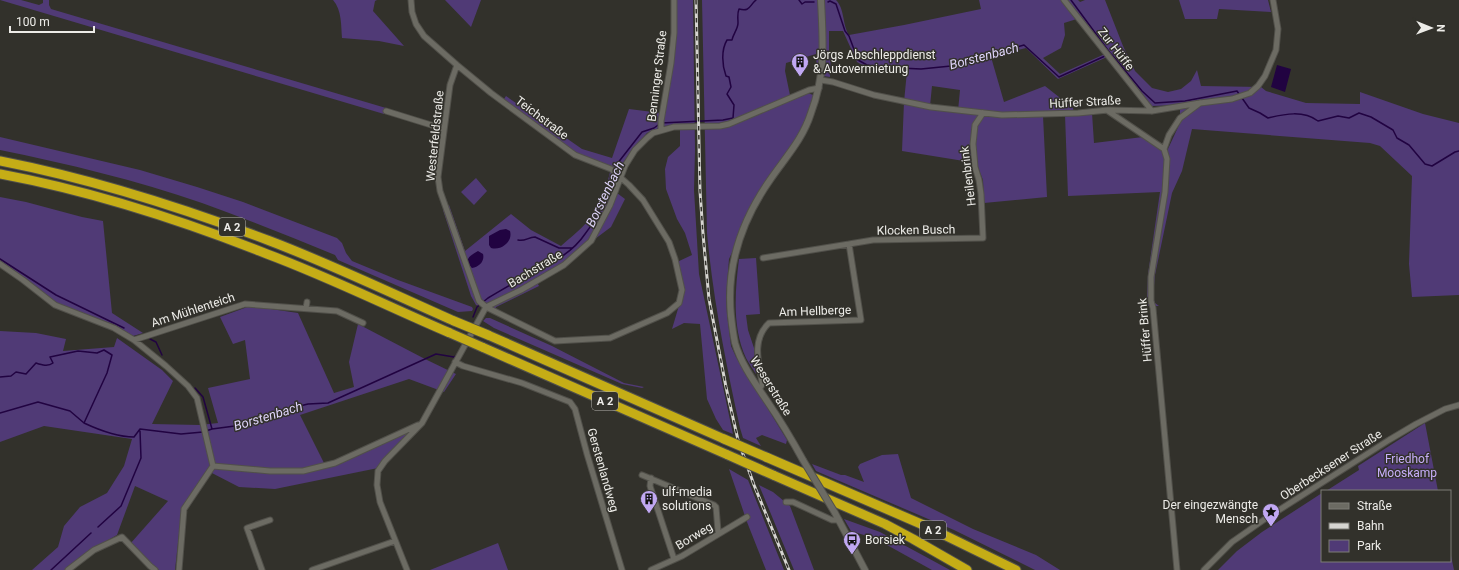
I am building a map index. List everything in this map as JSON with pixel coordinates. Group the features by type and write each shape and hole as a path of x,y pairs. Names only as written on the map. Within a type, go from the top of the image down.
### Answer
{"highway":[{"name":"A 2","path":"0,161 92,182 166,204 272,242 319,261 934,530 1016,570"},
{"name":"A 2","path":"0,174 86,195 163,217 223,237 312,273 885,524 967,570"}],"street":[{"path":"411,0 412,12 416,24 424,36 458,65"},
{"name":"Benninger Straße","path":"661,126 671,63 674,33 674,0"},
{"name":"Weserstraße","path":"821,0 823,56 821,80 811,114 803,132 759,197 745,222 734,257 729,295 733,333 739,354 759,389 789,434 835,513 865,570"},
{"name":"Zur Hüffe","path":"1064,0 1152,111"},
{"name":"Hüffer Straße","path":"821,80 833,82 874,95 931,107 1002,115 1071,113 1108,110 1152,111 1232,99 1250,93 1265,76 1276,50 1278,29 1273,0"},
{"name":"Westerfeldstraße","path":"458,65 450,85 438,177 440,191 479,301 486,307 555,341 610,338 667,313 679,303 682,290 675,259 669,242 643,200 619,175"},
{"name":"Teichstraße","path":"458,65 491,93 575,155 611,169 619,175"},
{"name":"Bachstraße","path":"486,307 521,290 564,265 591,241 610,204 619,175 641,144 661,126 720,126 729,124 803,92 819,88"},
{"path":"1108,110 1164,149 1169,135 1180,118 1200,103"},
{"path":"386,111 444,129"},
{"name":"Heilenbrink","path":"983,113 975,125 973,144 975,167 981,194 983,238"},
{"name":"Hüffer Brink","path":"1164,149 1167,159 1165,192 1152,277 1151,301 1153,308 1177,570"},
{"name":"Klocken Busch","path":"763,258 873,240 983,238"},
{"name":"Am Hellberge","path":"759,389 762,382 757,351 758,340 761,332 769,323 861,320 849,244"},
{"path":"0,264 54,305 114,328 134,340 166,366 197,398 213,466 184,509 179,570"},
{"path":"306,308 307,302"},
{"name":"Am Mühlenteich","path":"134,340 245,304 337,311 363,323"},
{"path":"407,570 380,502 377,485 378,471 385,461 422,423 486,307"},
{"name":"Gerstenlandweg","path":"456,362 463,366 522,383 570,402 575,409 622,570"},
{"name":"Oberbecksener Straße","path":"1206,569 1232,542 1265,519 1389,440 1445,409 1459,406"},
{"path":"213,466 270,471 303,471 335,463 422,423"},
{"path":"642,474 714,505 716,507 719,533"},
{"path":"651,478 650,486 674,560"},
{"path":"786,502 794,502 832,520 838,520"},
{"name":"Borweg","path":"651,570 682,556 747,517"},
{"path":"262,570 247,528 270,520"},
{"path":"68,570 94,550 122,537 155,570"},
{"path":"312,570 395,541"}],"green space":[{"path":"0,0 21,0 39,5 43,3 43,0 49,0 51,9 386,108 384,114"},
{"path":"333,0 377,0 375,1 373,11 404,46 379,41 342,38 340,13"},
{"path":"445,0 481,0 471,27"},
{"path":"673,0 693,0 695,150 694,190 699,274 733,434 723,430 707,399 700,324 684,323 672,329 683,292 677,262 692,255 685,233 677,219 666,189 665,169 668,157 680,146 680,125 664,126 647,133 622,164 613,190 625,199 611,227 563,263 536,280 539,286 496,307 495,311 476,305 471,296 443,210 449,205 465,251 511,214 531,230 561,246 577,232 595,212 606,186 611,167 574,158 504,99 506,96 582,149 612,158 629,109 661,113 672,29"},
{"path":"702,0 836,0 841,8 845,26 849,35 981,9 979,0 1078,0 1080,2 1085,0 1105,0 1123,46 1135,71 1152,88 1168,92 1181,89 1191,81 1197,70 1201,86 1261,87 1266,91 1306,103 1360,104 1360,92 1423,114 1459,123 1459,295 1412,297 1409,264 1412,176 1380,146 1370,143 1192,129 1182,171 1172,193 1155,275 1153,297 1155,303 1159,306 1146,306 1149,303 1147,297 1148,274 1160,192 1068,196 1065,115 1043,116 1047,197 984,203 983,180 978,167 978,161 970,162 902,151 907,71 864,66 857,62 843,31 829,31 829,51 831,51 830,77 817,75 816,54 786,63 785,71 791,100 808,93 813,95 814,99 803,132 771,179 746,223 729,259 726,297 731,346 736,357 787,440 786,444 762,435 756,438 761,446 743,438 720,331 707,233","holes":["1080,18 1151,106 1180,105 1180,123 1167,151 1143,137 1094,143 1092,113 1074,115 1073,108 1045,86 1004,102 991,57 1026,48 1058,79 1107,57 1105,54 1060,74 1043,58 1061,48 1065,35 1064,23","932,86 960,90 958,111 930,106"]},
{"path":"1179,0 1268,0 1271,12 1219,9 1217,19 1185,19"},
{"path":"0,137 140,170 243,202 337,238 342,243 346,253 352,261 398,280 472,307 473,309 472,311 458,312 338,260 335,255 202,203 102,173 0,150"},
{"path":"476,178 487,191 474,205 461,192"},
{"path":"0,197 103,221 112,313 143,333 133,336 113,324 56,305 0,265"},
{"path":"756,258 760,314 746,315 748,330 754,348 756,374 746,358 738,334 736,284 739,259"},
{"path":"250,306 298,313 334,393 354,387 349,362 358,324 456,374 444,392 409,379 300,415 326,467 418,427 378,468 275,489 239,487 208,471 182,507 175,570 159,570 150,565 130,544 168,501 135,486 117,535 94,548 65,570 32,570 58,547 64,526 80,507 107,493 124,466 132,439 44,426 0,442 0,331 36,333 66,339 63,351 114,347 117,338 162,370 173,381 152,424 200,425 218,423 208,388 250,379 245,340 233,344 220,317"},
{"path":"486,318 490,318 552,346 624,383 644,387 642,388 622,384 494,328 483,321"},
{"name":"Friedhof Mooskamp","path":"1425,423 1438,490 1328,490 1359,470 1358,466"},
{"path":"898,454 911,498 973,529 1036,555 1060,570 1035,570 954,530 816,471 812,464 864,482 858,467 860,464 882,455"},
{"path":"729,469 748,480 784,570 766,570 747,522"},
{"path":"759,485 773,492 790,506 814,570 794,570"},
{"path":"1321,494 1321,562 1451,562 1451,556 1454,570 1218,570 1237,551 1262,532"},
{"path":"844,519 880,532 950,570 932,570 878,540 851,531"},
{"path":"498,543 508,570 430,570"}],"shaded area":[{"path":"1277,65 1291,69 1285,92 1271,87"},
{"path":"506,229 510,231 510,238 508,242 503,247 495,249 491,248 489,245 489,236 500,230"},
{"path":"478,251 483,254 483,259 479,265 472,268 469,265 468,260 470,256"}],"waterway":[{"name":"Borstenbach","path":"615,169 617,164 642,132 654,128 661,123 723,120 733,118 734,105 727,94 731,87 729,77 726,76 724,67 724,48 727,40 732,40 738,23 739,9 745,10 749,8 756,0"},
{"name":"Borstenbach","path":"799,0 802,4 805,2 814,2"},
{"path":"1071,0 1110,53"},
{"name":"Borstenbach","path":"828,2 830,1 836,4 845,31 849,36 858,60 867,65 921,69 951,66 1024,45 1059,77 1105,56"},
{"name":"Borstenbach","path":"1109,54 1110,53 1113,56 1142,91 1155,103 1185,101 1237,91 1239,94"},
{"name":"Borstenbach","path":"1242,98 1249,108 1268,118 1287,114 1300,114 1306,115 1318,121 1338,116 1349,118 1359,113 1371,117 1393,130 1397,138 1409,145 1425,164 1432,166 1459,151"},
{"name":"Borstenbach","path":"473,317 477,307 488,298 558,259 573,248 590,227 598,213 614,173"},
{"path":"518,240 535,237 559,248 572,248"},
{"path":"0,259 56,295 124,328"},
{"path":"150,339 156,342 162,355"},
{"name":"Borstenbach","path":"0,377 11,376 16,372 26,374 36,363 49,365 53,363 50,357 78,351 97,353 104,350 112,355 107,373 84,423 108,433 128,437 134,437 140,429 181,434 203,432"},
{"name":"Borstenbach","path":"206,431 250,424 275,412 308,404 328,403 436,354 454,357 458,354"},
{"path":"195,388 203,397 212,429"},
{"path":"0,413 38,402 70,411 84,423"},
{"path":"98,527 121,506 141,458 140,431"},
{"path":"51,570 91,533"}],"railway":[{"path":"696,0 700,191 709,299 738,440 754,485 789,570"}],"place":[{"name":"Jörgs Abschleppdienst & Autovermietung","path":"800,77"},
{"name":"ulf-media solutions","path":"649,514"},
{"name":"Der eingezwängte Mensch","path":"1271,527"},
{"name":"Borsiek","path":"852,555"}]}
